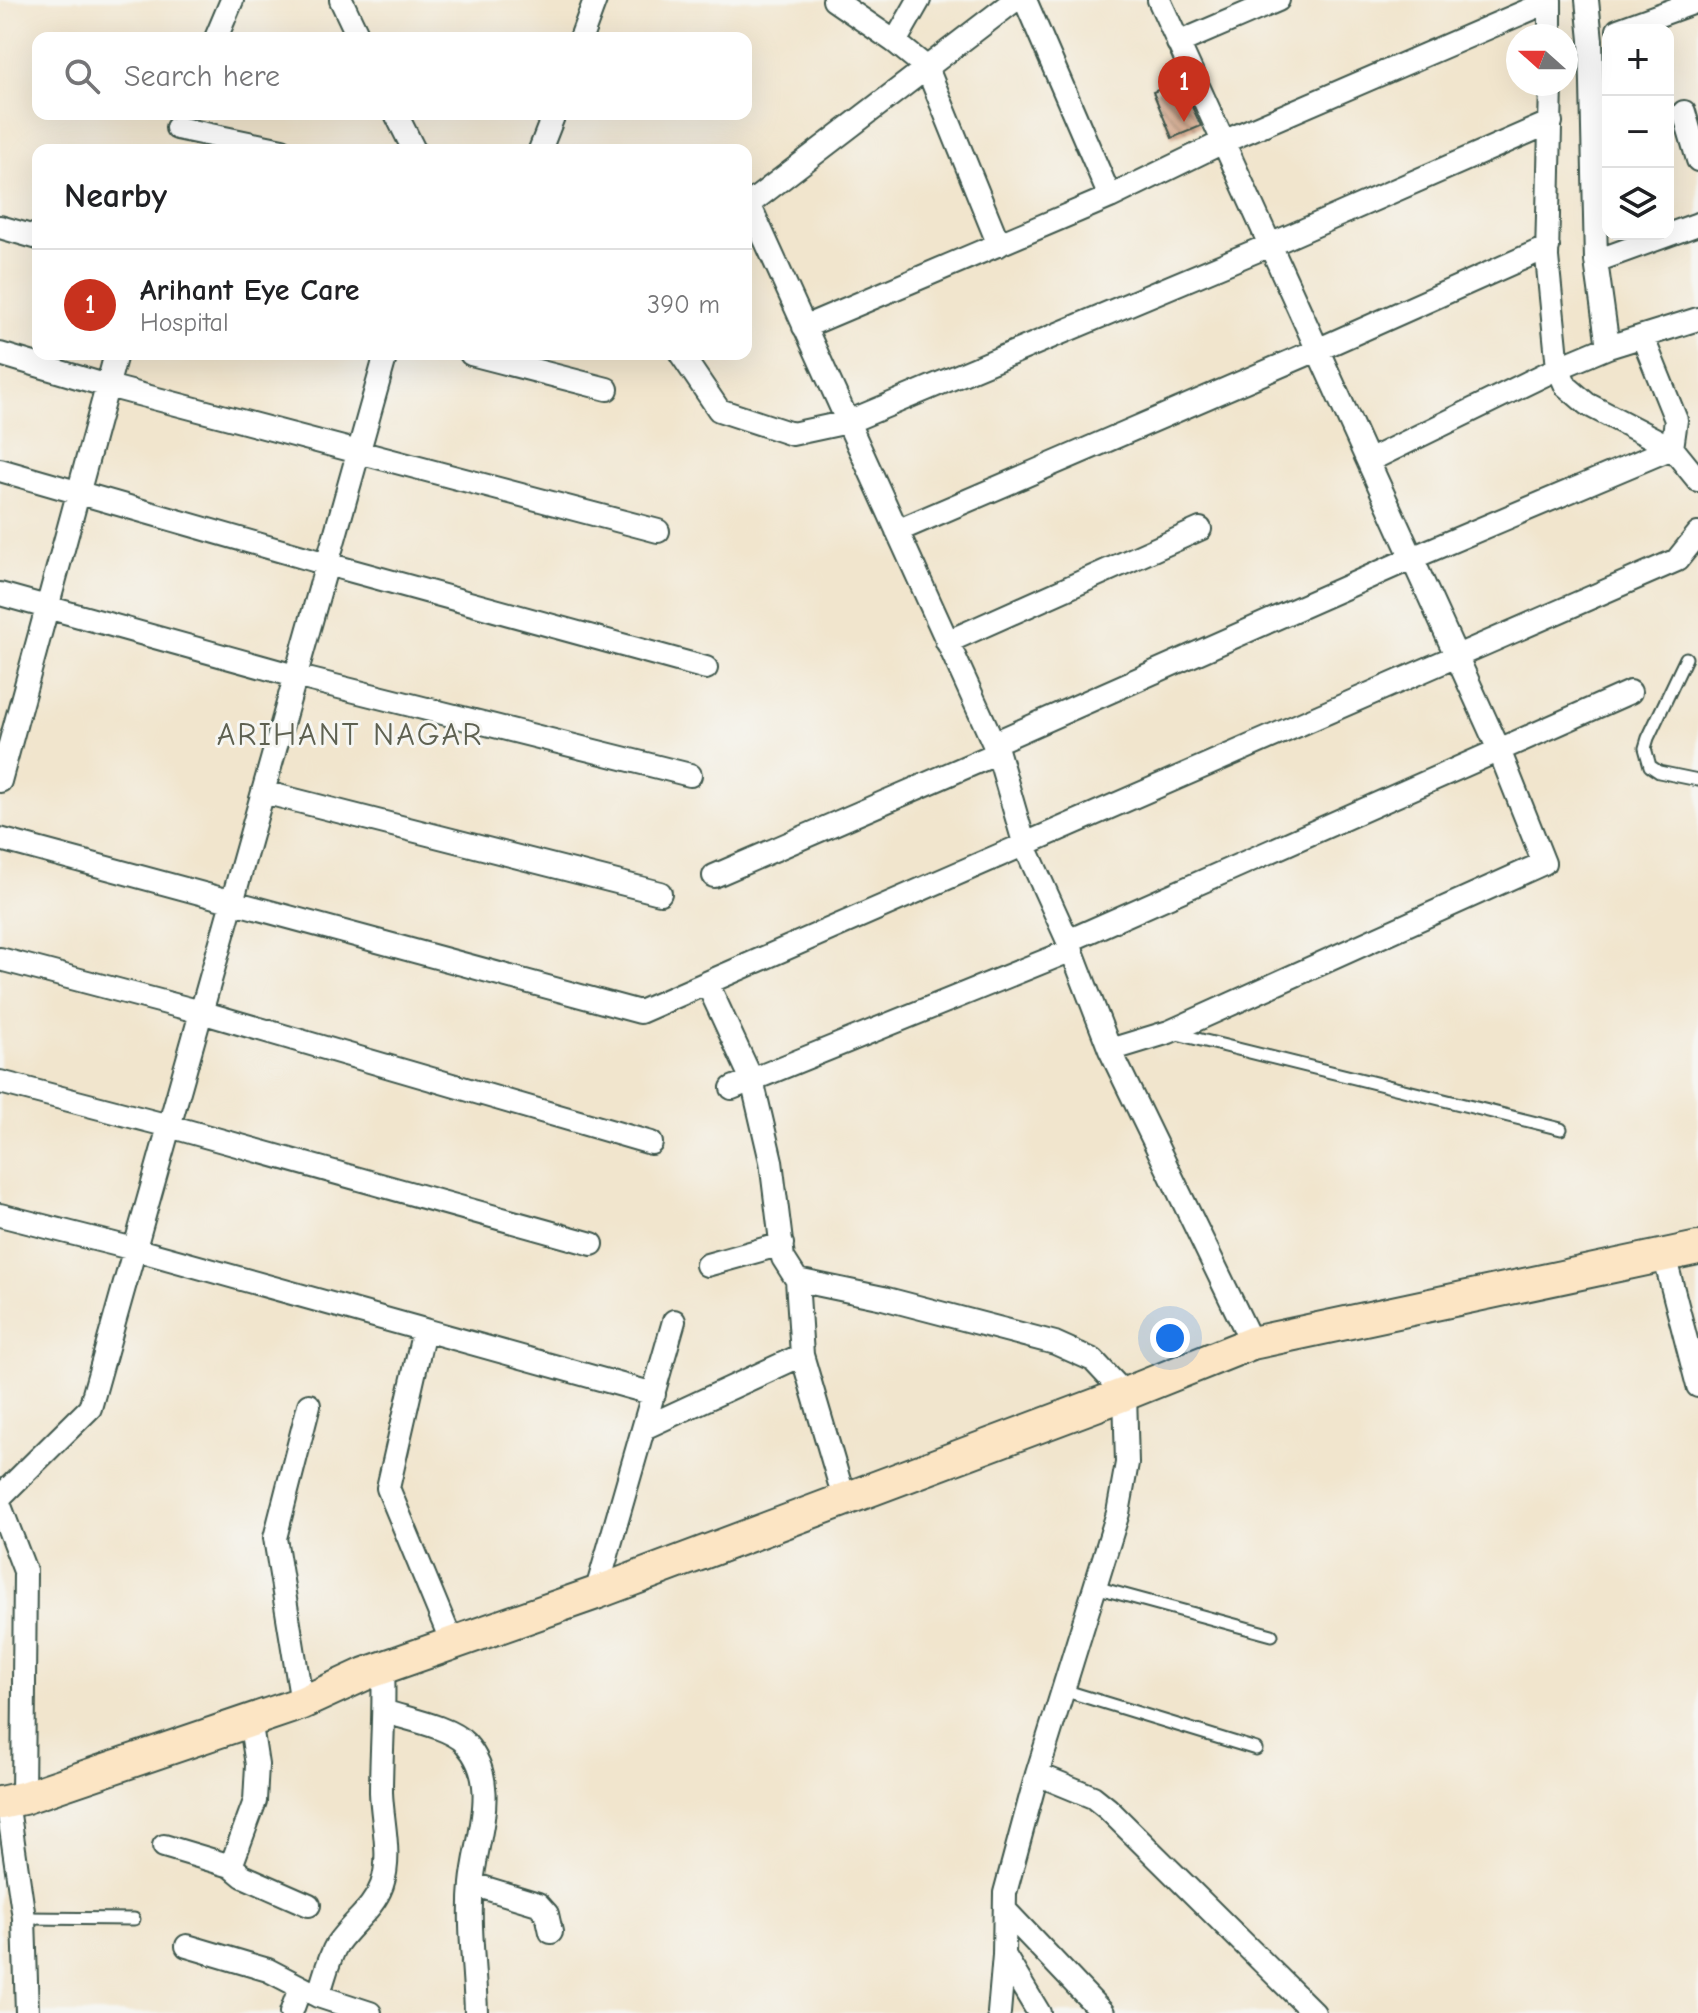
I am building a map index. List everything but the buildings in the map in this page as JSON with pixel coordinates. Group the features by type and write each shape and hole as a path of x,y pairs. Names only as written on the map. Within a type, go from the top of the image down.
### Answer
{"street":[{"path":"219,32 232,0"},
{"path":"341,0 356,32"},
{"path":"583,32 595,0"},
{"path":"834,0 927,68 999,245"},
{"path":"895,42 919,0"},
{"path":"752,202 1015,0"},
{"path":"1025,0 1110,197"},
{"path":"1110,1050 1169,1032 1544,863 1499,750 1159,0"},
{"path":"1178,43 1278,0"},
{"path":"1587,0 1599,37 1601,134 1596,261 1608,347"},
{"path":"804,327 1110,197 1223,142 1550,1 1550,24"},
{"path":"1635,24 1698,1"},
{"path":"1551,96 1548,247 1558,368 1566,386 1587,404 1672,448 1698,480"},
{"path":"1683,112 1698,160"},
{"path":"399,120 411,144"},
{"path":"542,144 552,120"},
{"path":"685,360 719,410 792,434 848,422 1270,245 1551,122"},
{"path":"177,131 249,144"},
{"path":"752,211 996,748 1025,846 1070,946 1110,1050 1252,1343"},
{"path":"1596,261 1698,224"},
{"path":"0,227 32,236"},
{"path":"897,531 1548,247"},
{"path":"1368,461 1558,368 1608,347 1698,319"},
{"path":"1643,338 1676,420 1672,448"},
{"path":"0,354 108,386 658,531"},
{"path":"0,781 9,716 48,608 114,360"},
{"path":"0,1497 90,1408 384,360"},
{"path":"494,360 607,389"},
{"path":"714,876 1412,558 1672,448"},
{"path":"0,470 706,668"},
{"path":"947,642 1200,529"},
{"path":"0,839 640,1012 1677,560 1698,534"},
{"path":"0,594 295,676 690,775"},
{"path":"742,1084 1070,946 1630,692"},
{"path":"263,792 660,893"},
{"path":"0,959 201,1012 651,1143"},
{"path":"707,983 771,1161 783,1258 797,1280 802,1355 844,1498"},
{"path":"0,1082 592,1244"},
{"path":"0,1215 134,1249 654,1394"},
{"path":"707,1265 782,1244"},
{"path":"10,1801 302,1703 383,1668 596,1593 1125,1394 1252,1343 1698,1248"},
{"path":"1664,1255 1698,1386"},
{"path":"797,1280 883,1298 1055,1343 1093,1360 1125,1394 1127,1463 1118,1513 1009,1871 1005,1893 999,2013"},
{"path":"596,1593 674,1321"},
{"path":"424,1330 388,1488 453,1645"},
{"path":"644,1428 802,1355"},
{"path":"302,1703 275,1538 309,1405"},
{"path":"0,1506 25,1571 10,1801 24,1918 27,2013"},
{"path":"291,2013 309,1992 345,1932 373,1904 382,1883 386,1858 381,1792 386,1712 383,1668"},
{"path":"386,1712 446,1731 462,1740 479,1761 484,1784 484,1812 472,1884 476,2013"},
{"path":"231,1866 255,1801 257,1765 250,1719"},
{"path":"1037,1774 1093,1797 1108,1809 1314,2013"},
{"path":"164,1846 231,1866 243,1876 309,1905"},
{"path":"472,1884 538,1904 547,1914 551,1932"},
{"path":"1005,1910 1103,2013"},
{"path":"187,1946 268,1970 309,1992 370,2013"},
{"path":"1004,1955 1039,2013"}],"lane":[{"path":"1686,658 1645,748 1650,766 1659,772 1698,780"},
{"path":"1169,1032 1561,1129"},
{"path":"1095,1587 1272,1635"},
{"path":"1063,1690 1256,1749"},
{"path":"24,1918 134,1919"}],"place":[{"name":"Arihant Eye Care","path":"1184,122"}],"district":[{"name":"ARIHANT NAGAR","path":"350,734"}]}
